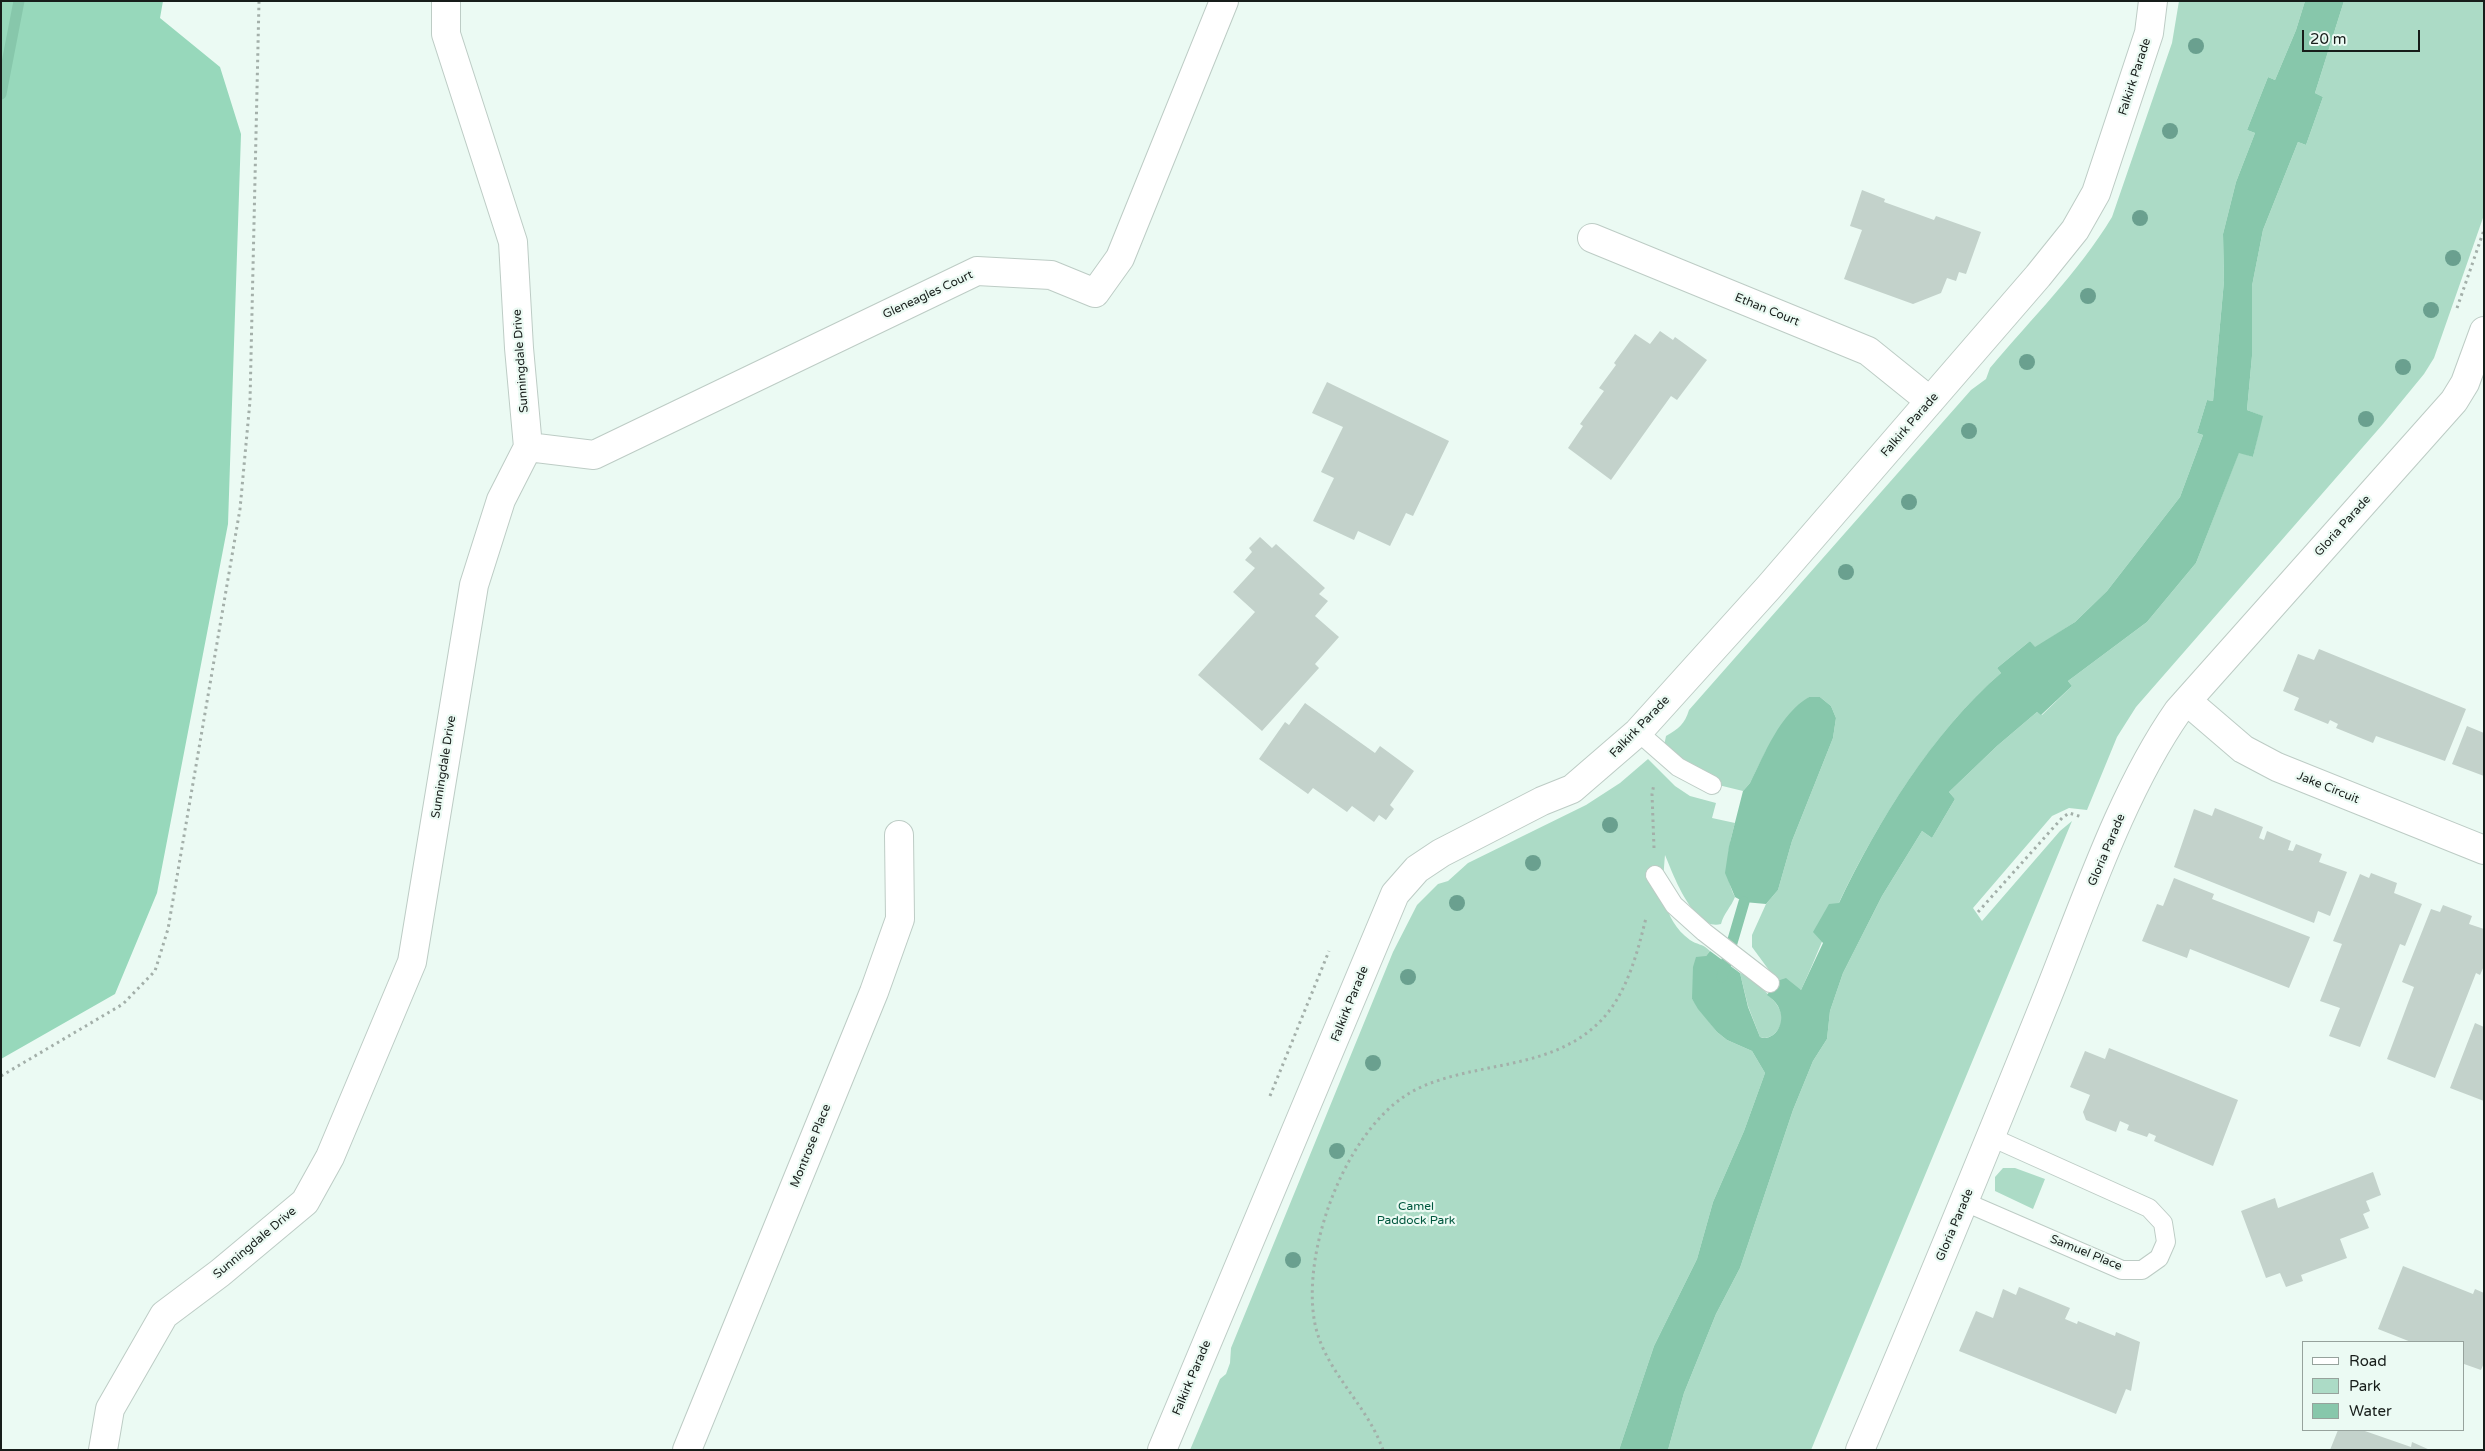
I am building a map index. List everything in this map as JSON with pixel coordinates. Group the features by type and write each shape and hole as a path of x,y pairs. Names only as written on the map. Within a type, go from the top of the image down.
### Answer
{"street":[{"name":"Sunningdale Drive","path":"103,1450 110,1409 164,1315 220,1273 304,1202 333,1148 412,962 474,585 501,500 528,447 519,348 513,242 446,34 446,1"},
{"name":"Gleneagles Court","path":"528,447 594,455 976,271 1051,275 1095,294 1120,258 1224,1"},
{"name":"Falkirk Parade","path":"1162,1450 1360,983 1395,894 1417,869 1441,853 1542,801 1572,789 1638,732 1769,587 2050,261 2074,230 2096,193 2149,33 2153,1"},
{"name":"Ethan Court","path":"1592,238 1868,350 1930,401"},
{"name":"Gloria Parade","path":"1860,1450 1965,1202 2111,838 2157,741 2187,701 2454,401 2465,383 2483,337"},
{"name":"Jake Circuit","path":"2187,701 2243,749 2278,767 2484,850"},
{"name":"Montrose Place","path":"687,1450 874,992 897,928 900,919 899,835"}],"lane":[{"path":"1638,732 1678,767 1712,785"},
{"path":"1655,876 1674,905 1704,932 1770,983"},
{"name":"Samuel Place","path":"1965,1202 2122,1270 2142,1270 2159,1258 2166,1242 2163,1223 2150,1208 1991,1137"}],"path":[{"path":"1,1076 123,1004 155,971 168,929 240,509 250,401 260,1"},
{"path":"1383,1450 1365,1414 1331,1364 1316,1326 1311,1299 1313,1265 1319,1236 1339,1182 1366,1136 1395,1105 1413,1092 1442,1080 1519,1063 1572,1042 1592,1029 1611,1009 1625,986 1638,951 1655,876 1652,794 1660,752"},
{"path":"1978,912 2062,818 2068,813 2088,818"}],"green space":[{"path":"2179,1 2305,1 2296,30 2275,80 2268,77 2247,130 2255,133 2236,182 2223,234 2224,281 2213,401 2207,400 2197,433 2203,435 2180,497 2107,591 2075,622 2035,648 2030,641 1997,668 2001,673 1977,695 1934,745 1878,828 1841,899 1801,990 1777,981 1752,947 1752,935 1766,904 1778,890 1792,841 1833,738 1836,718 1831,706 1820,697 1809,697 1766,751 1750,783 1743,791 1706,782 1664,746 1666,736 1680,726 1689,710 1971,390 1986,379 1990,368 2070,276 2099,238 2112,217 2172,43"},
{"path":"2344,1 2484,1 2484,215 2434,358 2424,374 2383,424 2136,707 2117,737 2087,810 2069,808 2052,816 1973,908 1982,921 2060,831 2072,821 1811,1450 1668,1450 1684,1393 1716,1314 1740,1268 1793,1110 1813,1061 1827,1039 1830,1011 1843,973 1882,896 1922,831 1932,838 1955,799 1949,792 1997,746 2037,712 2042,715 2072,686 2068,681 2147,622 2196,563 2239,452 2253,457 2262,416 2247,410 2252,356 2252,286 2263,230 2298,142 2306,145 2323,97 2315,93"},
{"name":"Camel Paddock Park","path":"1648,759 1675,786 1690,796 1716,803 1712,818 1735,823 1730,842 1728,870 1731,888 1735,897 1721,924 1711,924 1694,911 1679,887 1665,855 1665,902 1673,922 1680,931 1690,940 1710,951 1706,956 1692,999 1717,1032 1727,1040 1752,1051 1765,1073 1744,1131 1713,1202 1697,1259 1654,1346 1619,1450 1190,1450 1220,1379 1226,1374 1230,1363 1231,1348 1393,952 1417,905 1438,884 1448,881 1468,863 1586,805 1620,783"},
{"path":"1740,973 1746,975 1766,992 1779,1007 1782,1015 1781,1023 1777,1031 1767,1038 1760,1037 1748,1006"},
{"path":"2003,1168 2015,1168 2045,1179 2033,1209 1995,1191 1995,1177"}],"shaded area":[{"path":"1,1 163,1 160,18 220,67 241,134 228,524 157,893 115,994 1,1059"}],"water":[{"path":"2305,1 2344,1 2315,93 2323,97 2306,145 2298,142 2263,230 2252,286 2252,356 2247,410 2263,416 2253,457 2239,453 2196,563 2147,622 2068,681 2072,686 2041,715 2037,712 1997,746 1949,792 1955,799 1932,838 1922,831 1882,896 1843,973 1830,1011 1827,1039 1813,1061 1793,1110 1740,1268 1716,1314 1684,1393 1668,1450 1619,1450 1654,1346 1697,1259 1713,1202 1744,1131 1765,1073 1752,1051 1727,1040 1717,1032 1692,999 1693,967 1696,957 1706,956 1710,951 1740,973 1748,1007 1760,1037 1770,1037 1774,1034 1780,1026 1781,1016 1777,1004 1767,995 1777,981 1786,978 1801,990 1823,943 1813,932 1829,904 1839,903 1889,810 1930,751 1952,723 2001,673 1997,668 2030,641 2035,647 2075,622 2107,591 2180,497 2203,435 2197,433 2207,400 2213,401 2224,281 2223,234 2236,182 2255,133 2247,130 2268,77 2275,80 2296,30"},
{"path":"1809,697 1820,697 1831,706 1836,718 1833,738 1792,841 1778,890 1766,904 1744,902 1735,897 1725,873 1729,846 1743,791 1750,783 1774,735 1790,713"}],"building":[{"path":"1862,190 1885,199 1884,202 1934,220 1936,216 1981,232 1966,274 1959,272 1956,281 1947,278 1941,293 1913,304 1844,279 1862,230 1850,226"},
{"path":"1660,331 1673,340 1675,337 1707,360 1677,400 1671,396 1611,480 1568,448 1583,426 1580,424 1604,391 1599,388 1635,334 1650,344"},
{"path":"1327,382 1449,441 1413,516 1406,513 1390,546 1358,531 1354,540 1313,521 1334,478 1321,472 1343,427 1312,413"},
{"path":"1260,537 1272,548 1276,544 1325,588 1319,594 1328,601 1315,616 1339,637 1315,664 1319,668 1262,731 1198,675 1255,612 1233,592 1255,568 1245,560 1252,552 1249,548"},
{"path":"2319,649 2466,709 2445,761 2376,736 2373,743 2336,728 2338,724 2330,720 2328,724 2294,710 2299,698 2283,691 2298,654 2314,660"},
{"path":"1305,703 1375,753 1380,746 1414,771 1390,805 1394,809 1386,820 1379,815 1374,822 1352,806 1347,812 1313,788 1308,794 1259,759 1285,722 1289,725"},
{"path":"2467,726 2484,733 2484,776 2452,764"},
{"path":"2215,808 2263,827 2259,838 2264,840 2267,831 2291,841 2288,850 2293,851 2296,844 2322,854 2319,862 2347,872 2330,916 2318,911 2314,923 2174,867 2194,809 2212,816"},
{"path":"2371,873 2397,883 2394,893 2422,904 2405,946 2400,944 2360,1047 2329,1036 2340,1008 2320,1001 2342,944 2333,941 2360,874 2369,878"},
{"path":"2174,878 2214,894 2212,899 2310,937 2289,988 2190,949 2187,958 2142,941 2157,904 2163,906"},
{"path":"2443,905 2472,916 2469,924 2484,929 2484,966 2480,975 2476,973 2435,1078 2387,1059 2414,987 2402,982 2431,909 2440,912"},
{"path":"2475,1023 2484,1027 2484,1101 2450,1088"},
{"path":"2109,1048 2238,1100 2213,1166 2154,1141 2156,1136 2149,1133 2147,1137 2127,1130 2129,1125 2120,1121 2116,1132 2086,1120 2083,1112 2090,1095 2070,1087 2085,1051 2105,1059"},
{"path":"2373,1172 2381,1195 2366,1201 2370,1211 2363,1214 2369,1228 2340,1239 2347,1258 2301,1275 2303,1281 2286,1287 2280,1273 2266,1278 2241,1211 2275,1198 2278,1208"},
{"path":"2403,1266 2473,1294 2475,1289 2484,1293 2484,1363 2481,1370 2465,1364 2465,1341 2408,1341 2378,1329"},
{"path":"2019,1287 2070,1308 2065,1319 2077,1324 2078,1321 2115,1336 2116,1332 2140,1342 2131,1391 2126,1389 2116,1414 1959,1351 1976,1311 1993,1318 2003,1289 2016,1295"},
{"path":"2338,1431 2365,1431 2411,1447 2412,1442 2430,1450 2330,1450"}],"waterway":[{"path":"1,94 19,1"},
{"path":"1722,977 1744,902"}]}
